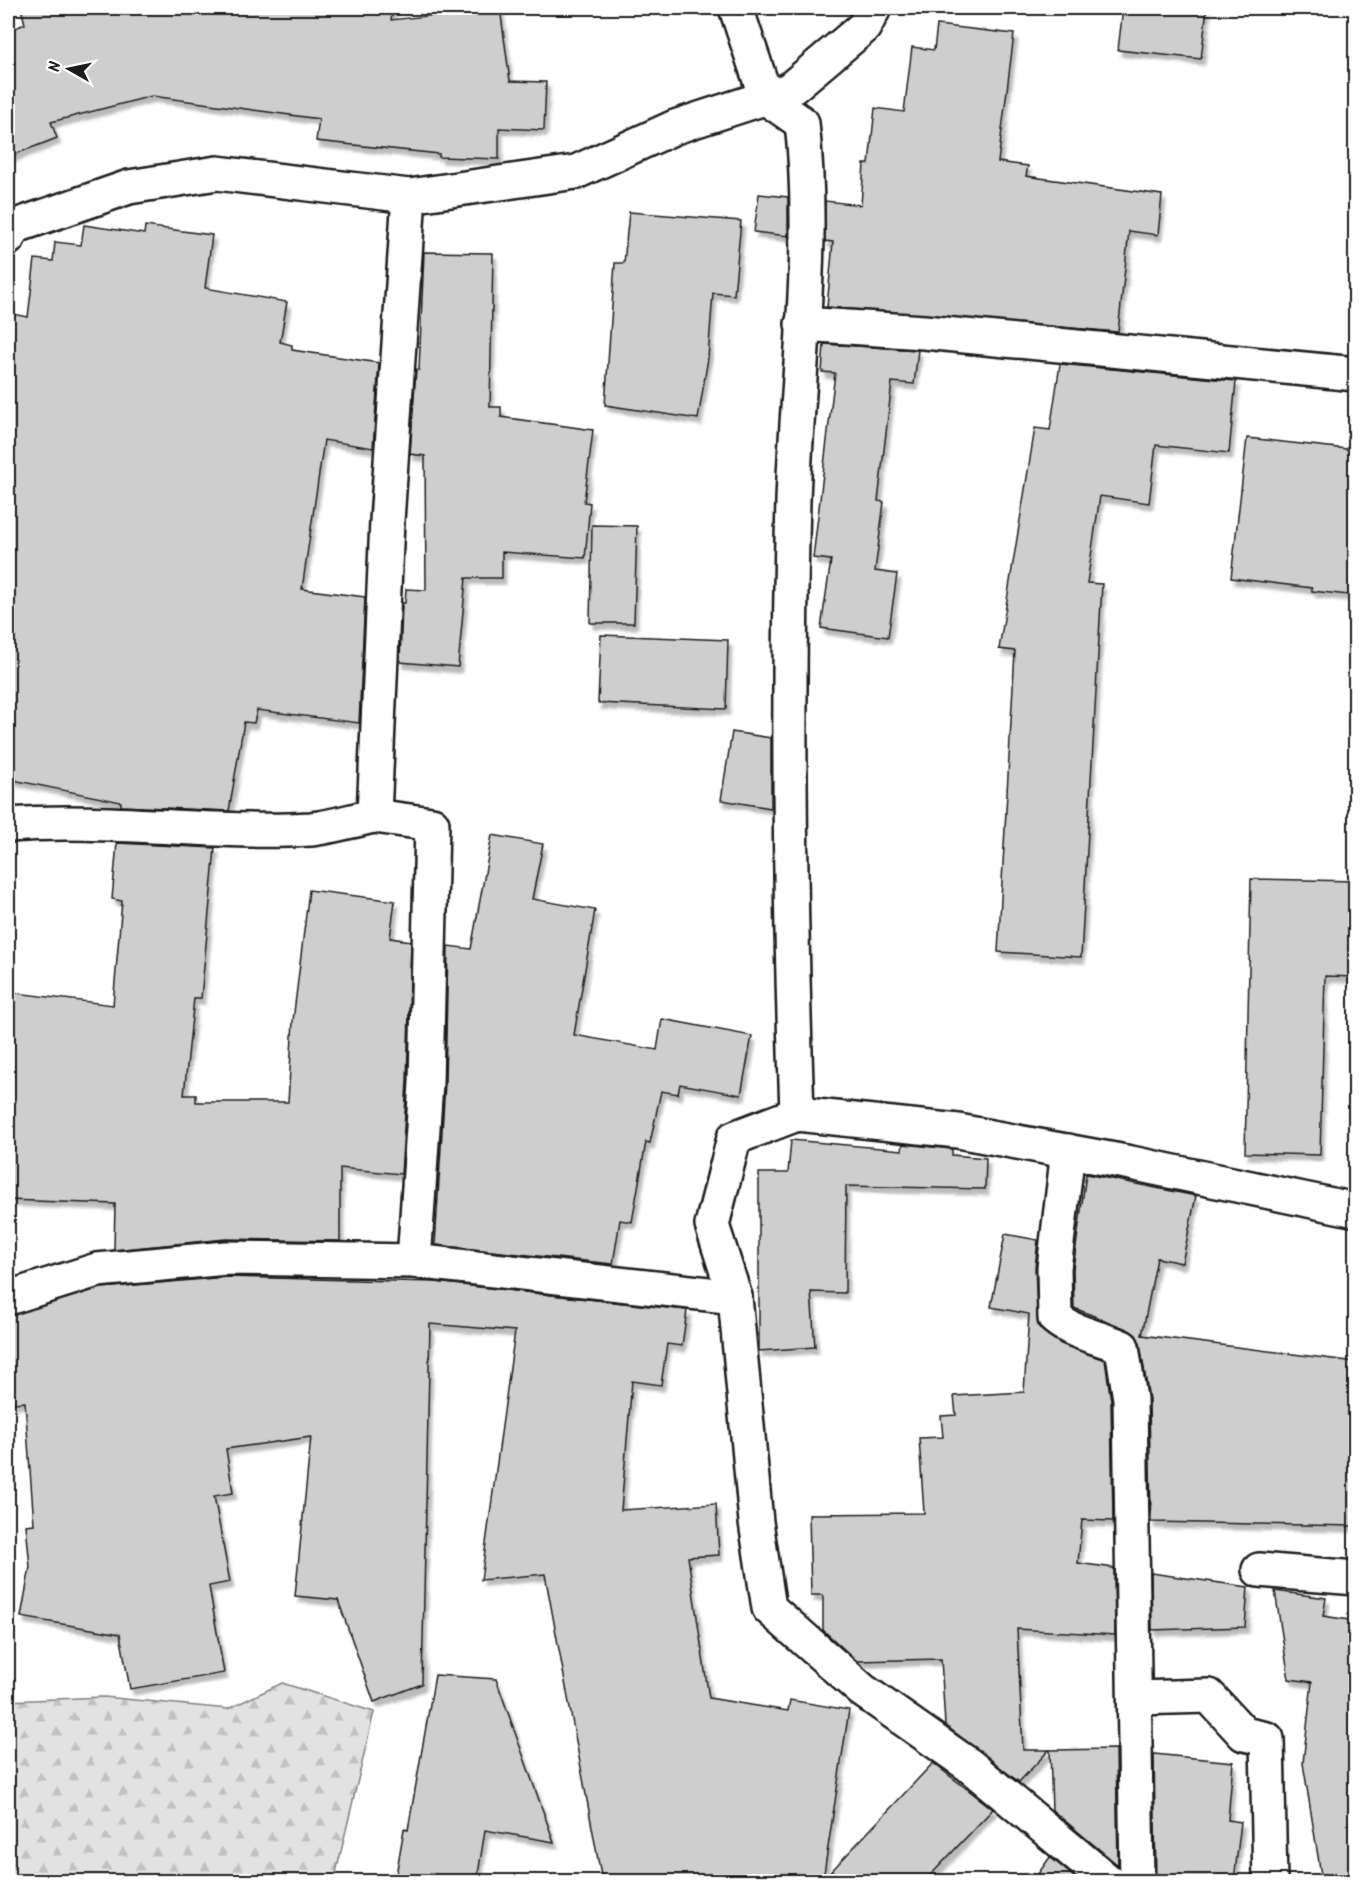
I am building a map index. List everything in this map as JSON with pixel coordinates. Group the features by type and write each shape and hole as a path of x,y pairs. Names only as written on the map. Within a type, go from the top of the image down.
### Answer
{"street":[{"path":"736,8 766,98 802,123 808,178 790,649 789,901 796,1114"},
{"path":"9,227 129,187 217,173 409,196 576,172 675,127 789,90 864,27 874,8"},
{"path":"374,816 387,521 409,196"},
{"path":"802,324 924,332 1356,374"},
{"path":"8,825 55,821 196,829 313,829 374,816 432,824 426,1083 414,1261"},
{"path":"1109,1881 969,1765 862,1690 768,1608 756,1522 735,1297 712,1225 734,1138 796,1114 958,1131 1356,1210"},
{"path":"1068,1151 1054,1268 1055,1318 1067,1329 1097,1335 1122,1347 1130,1399 1137,1881"},
{"path":"8,1298 97,1270 214,1259 414,1261 735,1297"},
{"path":"1259,1570 1356,1578"},
{"path":"1135,1698 1209,1696 1244,1734 1267,1739 1270,1881"}],"green space":[{"path":"282,1683 374,1712 334,1881 8,1881 8,1701 104,1697 228,1709"}],"building":[{"path":"21,8 393,8 391,20 500,8 510,81 546,82 544,130 499,128 499,159 439,157 439,154 316,141 319,119 152,96 51,122 57,138 8,157 8,31 25,24"},
{"path":"1123,8 1207,8 1201,59 1118,50"},
{"path":"937,25 1014,34 998,162 1028,166 1026,176 1162,195 1158,235 1129,231 1118,332 827,307 833,242 825,241 825,201 861,205 864,164 869,164 875,108 904,112 912,47 934,50"},
{"path":"759,194 788,197 788,236 754,232"},
{"path":"629,212 741,221 734,295 713,293 708,358 698,419 605,405 615,263 624,263"},
{"path":"84,225 144,234 145,226 212,235 205,288 287,302 280,342 292,345 292,350 379,363 373,448 324,440 302,589 365,597 359,723 257,710 254,723 244,722 229,811 121,806 121,802 8,779 8,313 28,317 35,259 53,261 55,242 81,245"},
{"path":"424,252 493,253 490,407 501,407 501,417 593,430 584,502 590,503 585,558 502,552 502,578 466,578 458,667 400,662 402,603 405,603 406,589 426,590 425,456 410,454 416,369 419,370"},
{"path":"824,344 918,350 914,384 892,382 878,501 884,502 875,571 897,574 888,637 821,628 831,560 813,558 835,373 822,372"},
{"path":"1060,364 1236,381 1229,453 1156,445 1149,503 1100,496 1087,583 1102,584 1081,957 998,952 1015,651 999,649 1035,428 1050,430"},
{"path":"1247,438 1356,450 1356,584 1351,583 1349,595 1231,578"},
{"path":"592,525 637,526 634,623 590,623"},
{"path":"601,635 728,640 726,709 598,703"},
{"path":"732,732 771,738 771,808 721,800"},
{"path":"492,835 543,844 532,899 595,910 574,1035 657,1050 662,1019 752,1036 741,1095 680,1084 678,1094 661,1091 650,1143 646,1142 632,1222 620,1220 613,1264 435,1245 445,1083 448,946 471,949"},
{"path":"117,843 215,848 201,998 194,998 184,1095 196,1095 196,1102 288,1102 293,1021 309,890 395,901 390,938 411,941 407,1082 401,1174 340,1168 340,1241 226,1239 114,1250 115,1204 8,1200 8,992 113,1005 122,901 112,899"},
{"path":"1251,879 1356,881 1356,977 1325,976 1320,1155 1245,1153"},
{"path":"791,1140 902,1150 903,1144 952,1149 952,1155 986,1158 985,1189 846,1186 845,1293 811,1292 815,1347 759,1351 759,1173 788,1173"},
{"path":"1086,1174 1196,1196 1182,1263 1157,1258 1142,1335 1356,1362 1356,1526 1151,1522 1149,1399 1140,1344 1136,1335 1129,1330 1074,1308 1073,1269"},
{"path":"1005,1234 1038,1240 1035,1268 1038,1326 1061,1344 1105,1360 1111,1401 1113,1521 1082,1520 1078,1563 1114,1568 1115,1635 1017,1629 1023,1750 1049,1750 1019,1782 945,1725 941,1659 857,1661 823,1630 823,1595 811,1595 809,1514 924,1513 919,1438 943,1437 941,1416 956,1415 954,1396 1024,1392 1029,1314 991,1307"},
{"path":"227,1277 435,1282 687,1310 682,1346 667,1344 661,1385 632,1381 621,1510 716,1504 719,1555 688,1557 709,1698 788,1711 790,1700 849,1710 823,1880 933,1763 993,1809 925,1881 602,1881 545,1574 481,1580 515,1331 430,1324 422,1684 374,1702 338,1600 295,1596 311,1437 226,1449 233,1493 214,1496 230,1582 209,1586 224,1673 130,1689 120,1634 21,1617 30,1567 26,1525 34,1524 25,1402 13,1403 8,1316 101,1288"},
{"path":"1151,1573 1248,1587 1245,1627 1152,1630"},
{"path":"1275,1591 1326,1598 1323,1616 1356,1621 1356,1881 1322,1881 1303,1763 1312,1682 1289,1679"},
{"path":"435,1675 496,1679 554,1842 485,1830 477,1881 395,1881 404,1829 408,1830"},
{"path":"1116,1749 1118,1865 1052,1810 1050,1750"},
{"path":"1154,1754 1233,1762 1228,1820 1241,1822 1234,1881 1156,1881"},
{"path":"1050,1857 1079,1881 1033,1881"}]}
